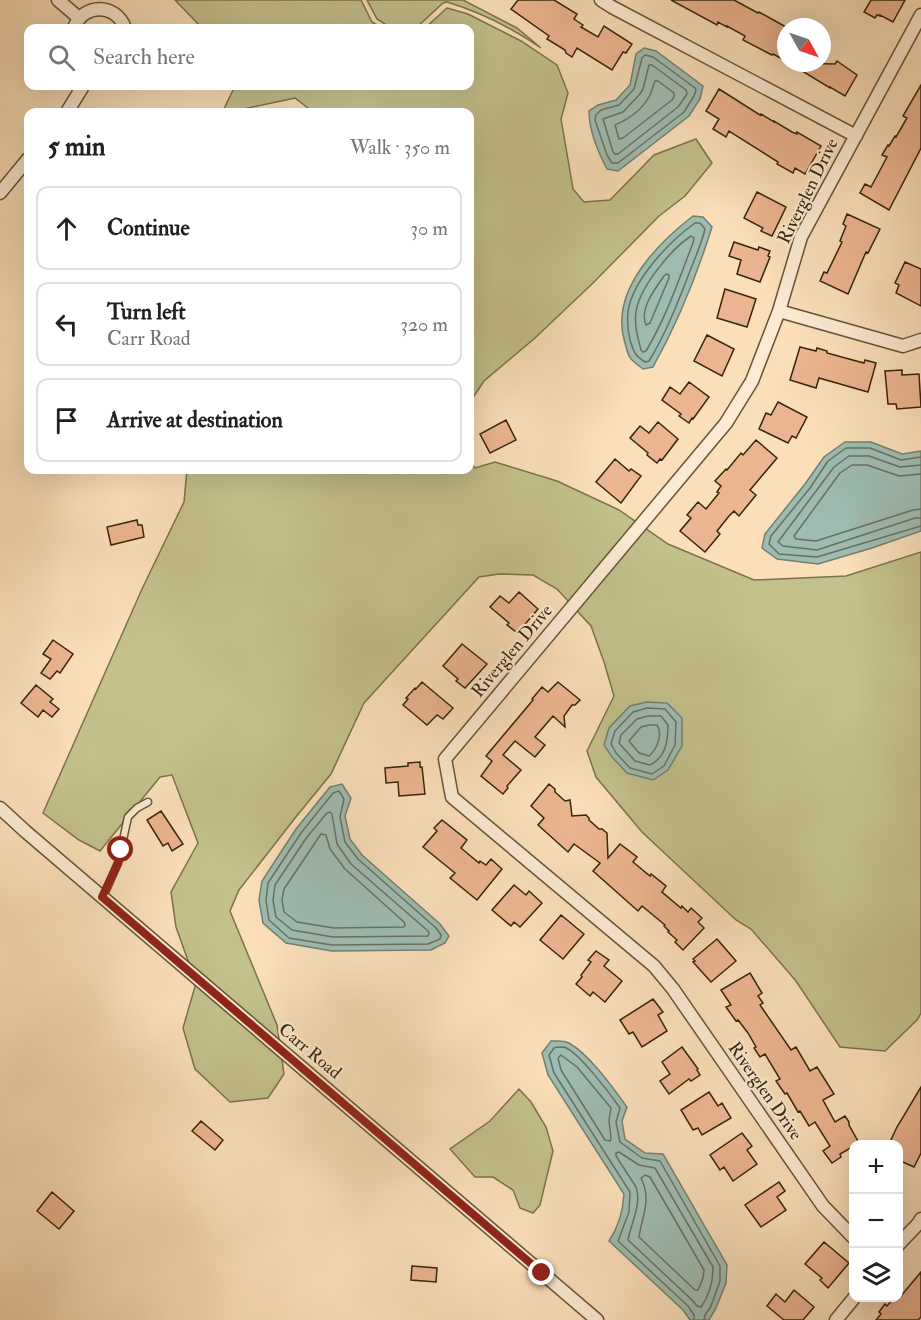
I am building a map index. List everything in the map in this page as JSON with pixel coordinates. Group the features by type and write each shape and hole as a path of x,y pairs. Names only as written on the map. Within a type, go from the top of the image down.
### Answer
{"street":[{"path":"58,0 76,23 87,12 104,9 113,12 123,24"},
{"path":"601,0 856,136"},
{"name":"Riverglen Drive","path":"849,1233 823,1206 673,989 654,966 452,797 445,759 726,423 752,381 779,311 801,237 921,15"},
{"path":"69,108 81,90"},
{"path":"0,193 24,164"},
{"path":"779,311 903,346 921,340"},
{"name":"Carr Road","path":"0,808 597,1320"},
{"path":"903,1240 921,1219"},
{"path":"836,1320 851,1302"}],"lane":[{"path":"102,897 118,863 128,817 148,802"}],"shaded area":[{"path":"175,0 361,0 372,22 375,24 198,24"},
{"path":"367,0 463,0 517,28 541,48 496,21 447,2 420,24 385,24 377,19"},
{"path":"447,8 468,14 521,41 557,65 568,93 561,119 573,189 584,202 610,200 654,155 696,139 712,163 685,196 659,216 535,338 484,381 474,396 474,108 308,108 295,98 248,108 224,108 233,90 474,90 474,24 429,24"},
{"path":"495,462 557,481 619,510 668,544 754,580 846,576 921,552 921,1013 917,1020 885,1051 840,1047 796,981 751,929 736,920 642,832 596,777 587,751 614,696 591,626 557,589 533,575 499,574 479,577 364,703 331,774 239,890 230,911 277,1025 284,1074 268,1098 230,1102 195,1069 183,1028 196,983 176,927 171,892 198,843 172,775 160,777 100,851 79,840 43,813 142,589 184,502 187,474 474,474 474,467"},
{"path":"519,1089 531,1102 546,1127 553,1151 540,1205 533,1213 520,1208 513,1190 493,1177 475,1177 450,1149 490,1121"}],"water":[{"path":"644,48 656,51 703,86 700,99 689,116 618,171 607,169 595,141 589,111 598,105 616,100 630,85 636,54"},
{"path":"693,216 703,217 712,227 686,299 662,351 653,367 643,369 629,357 622,321 624,303 640,269 679,227"},
{"path":"845,442 871,442 902,454 921,451 921,531 818,564 777,559 762,548 765,534 824,457"},
{"path":"647,702 667,703 682,718 682,746 668,770 653,780 627,773 604,745 609,728 630,706"},
{"path":"342,784 351,798 345,816 350,839 362,855 440,924 449,936 445,943 431,950 332,951 286,943 263,923 259,900 262,881 296,829 330,787"},
{"path":"551,1041 565,1041 577,1048 608,1082 627,1107 622,1121 625,1139 645,1153 663,1154 727,1265 726,1283 709,1320 690,1320 683,1310 609,1241 620,1219 624,1194 548,1075 542,1053"}],"building":[{"path":"518,0 554,0 577,14 574,19 583,25 581,27 598,37 604,26 632,44 626,53 623,52 612,70 577,48 572,57 547,39 549,36 511,9"},
{"path":"671,0 734,0 759,12 777,22 777,56 743,40 745,36 727,26 718,22 717,25"},
{"path":"871,0 905,0 893,22 880,15 875,18 864,12"},
{"path":"837,61 857,75 845,96 804,72 831,72 831,64 835,64"},
{"path":"921,85 921,148 889,210 860,193 865,184 871,187 887,157 882,155 907,118 903,116"},
{"path":"719,89 760,115 821,146 805,174 795,168 793,173 777,164 778,162 729,131 726,137 713,129 719,119 706,111"},
{"path":"757,192 786,207 772,236 761,231 763,228 744,218"},
{"path":"847,214 880,229 868,253 866,252 848,294 820,281 824,272 827,273 842,242 840,241 846,226 843,224"},
{"path":"734,242 758,250 759,247 770,251 768,256 770,257 760,282 737,274 741,260 729,256"},
{"path":"905,262 921,269 921,306 896,293 899,285 895,283"},
{"path":"725,289 756,299 747,327 717,318"},
{"path":"707,335 734,349 722,376 694,361"},
{"path":"800,347 816,351 817,348 864,363 865,360 876,363 868,392 819,378 816,388 790,380"},
{"path":"902,370 902,375 919,374 921,407 897,409 896,404 888,404 885,371"},
{"path":"689,382 709,397 689,423 662,400 670,387 680,394"},
{"path":"778,402 807,417 796,438 792,436 788,443 759,429 766,413 771,415"},
{"path":"506,420 516,440 490,453 480,434"},
{"path":"658,422 678,439 657,463 630,438 640,426 649,433"},
{"path":"756,440 777,458 750,490 756,495 739,516 734,511 729,516 717,531 720,534 705,552 680,531 691,518 687,515 698,502 706,509 719,493 717,492 721,486 715,481"},
{"path":"615,459 629,471 631,469 641,476 621,503 596,482"},
{"path":"137,520 138,525 142,525 144,537 111,545 107,527"},
{"path":"519,592 538,609 516,632 490,607 500,596 509,603"},
{"path":"53,640 73,654 60,673 57,671 50,679 41,673 51,659 43,654"},
{"path":"462,644 487,664 465,688 443,666"},
{"path":"422,682 453,708 443,719 437,715 427,725 403,705 408,699 406,698"},
{"path":"558,682 580,700 572,705 564,716 565,727 553,716 535,737 545,745 535,757 515,741 503,755 521,770 503,794 481,776 492,761 486,756 542,687 548,692"},
{"path":"36,685 53,699 50,702 59,709 52,717 43,710 38,717 21,703"},
{"path":"420,762 425,794 399,796 398,782 386,783 385,768 408,766 408,763"},
{"path":"549,784 565,801 570,800 572,816 586,815 599,829 607,833 608,858 620,844 637,857 633,862 666,886 662,892 681,908 682,906 688,912 691,908 702,918 698,922 704,928 683,950 675,942 677,940 668,932 665,925 642,906 638,911 593,871 600,863 574,844 568,852 538,825 544,818 531,806"},
{"path":"161,811 183,844 172,851 168,843 163,846 147,820"},
{"path":"442,820 467,840 461,848 479,863 480,861 486,865 491,859 502,869 477,900 450,878 455,873 423,847 437,831 434,828"},
{"path":"514,885 526,895 529,891 542,903 520,927 514,922 511,926 492,910"},
{"path":"561,915 584,934 563,959 540,940"},
{"path":"717,939 736,961 711,982 693,962 695,961 693,959"},
{"path":"596,951 609,960 604,966 622,981 605,1002 593,992 590,996 576,984 591,962 588,960"},
{"path":"750,973 762,993 758,996 763,1003 760,1005 791,1050 796,1047 810,1071 817,1067 834,1094 823,1100 835,1122 845,1116 849,1122 857,1140 849,1140 849,1149 840,1154 841,1157 832,1163 823,1151 830,1146 815,1122 809,1126 787,1093 785,1094 776,1081 780,1079 765,1054 760,1057 748,1033 726,1007 731,1005 721,990"},
{"path":"653,999 663,1012 658,1015 667,1031 642,1047 633,1032 629,1034 620,1020"},
{"path":"682,1047 700,1075 691,1081 689,1079 669,1094 660,1081 670,1074 662,1062"},
{"path":"921,1087 921,1153 914,1167 903,1162 903,1140 891,1140"},
{"path":"709,1092 718,1106 722,1103 731,1118 702,1135 698,1128 693,1130 681,1110"},
{"path":"201,1121 223,1140 215,1150 192,1131"},
{"path":"742,1133 752,1146 747,1150 757,1164 733,1181 724,1167 720,1170 710,1155"},
{"path":"779,1182 785,1191 777,1197 786,1210 761,1227 745,1205"},
{"path":"52,1192 74,1211 59,1229 37,1211"},
{"path":"824,1242 849,1263 828,1288 820,1280 822,1278 805,1264"},
{"path":"412,1266 437,1268 436,1282 411,1280"},
{"path":"921,1272 921,1317 918,1320 876,1320 885,1304 887,1306 890,1302 903,1302 903,1294"},
{"path":"794,1290 814,1307 803,1320 784,1320 767,1306 776,1294 785,1302"}],"route":[{"path":"121,850 113,877 102,897 542,1273"}]}
